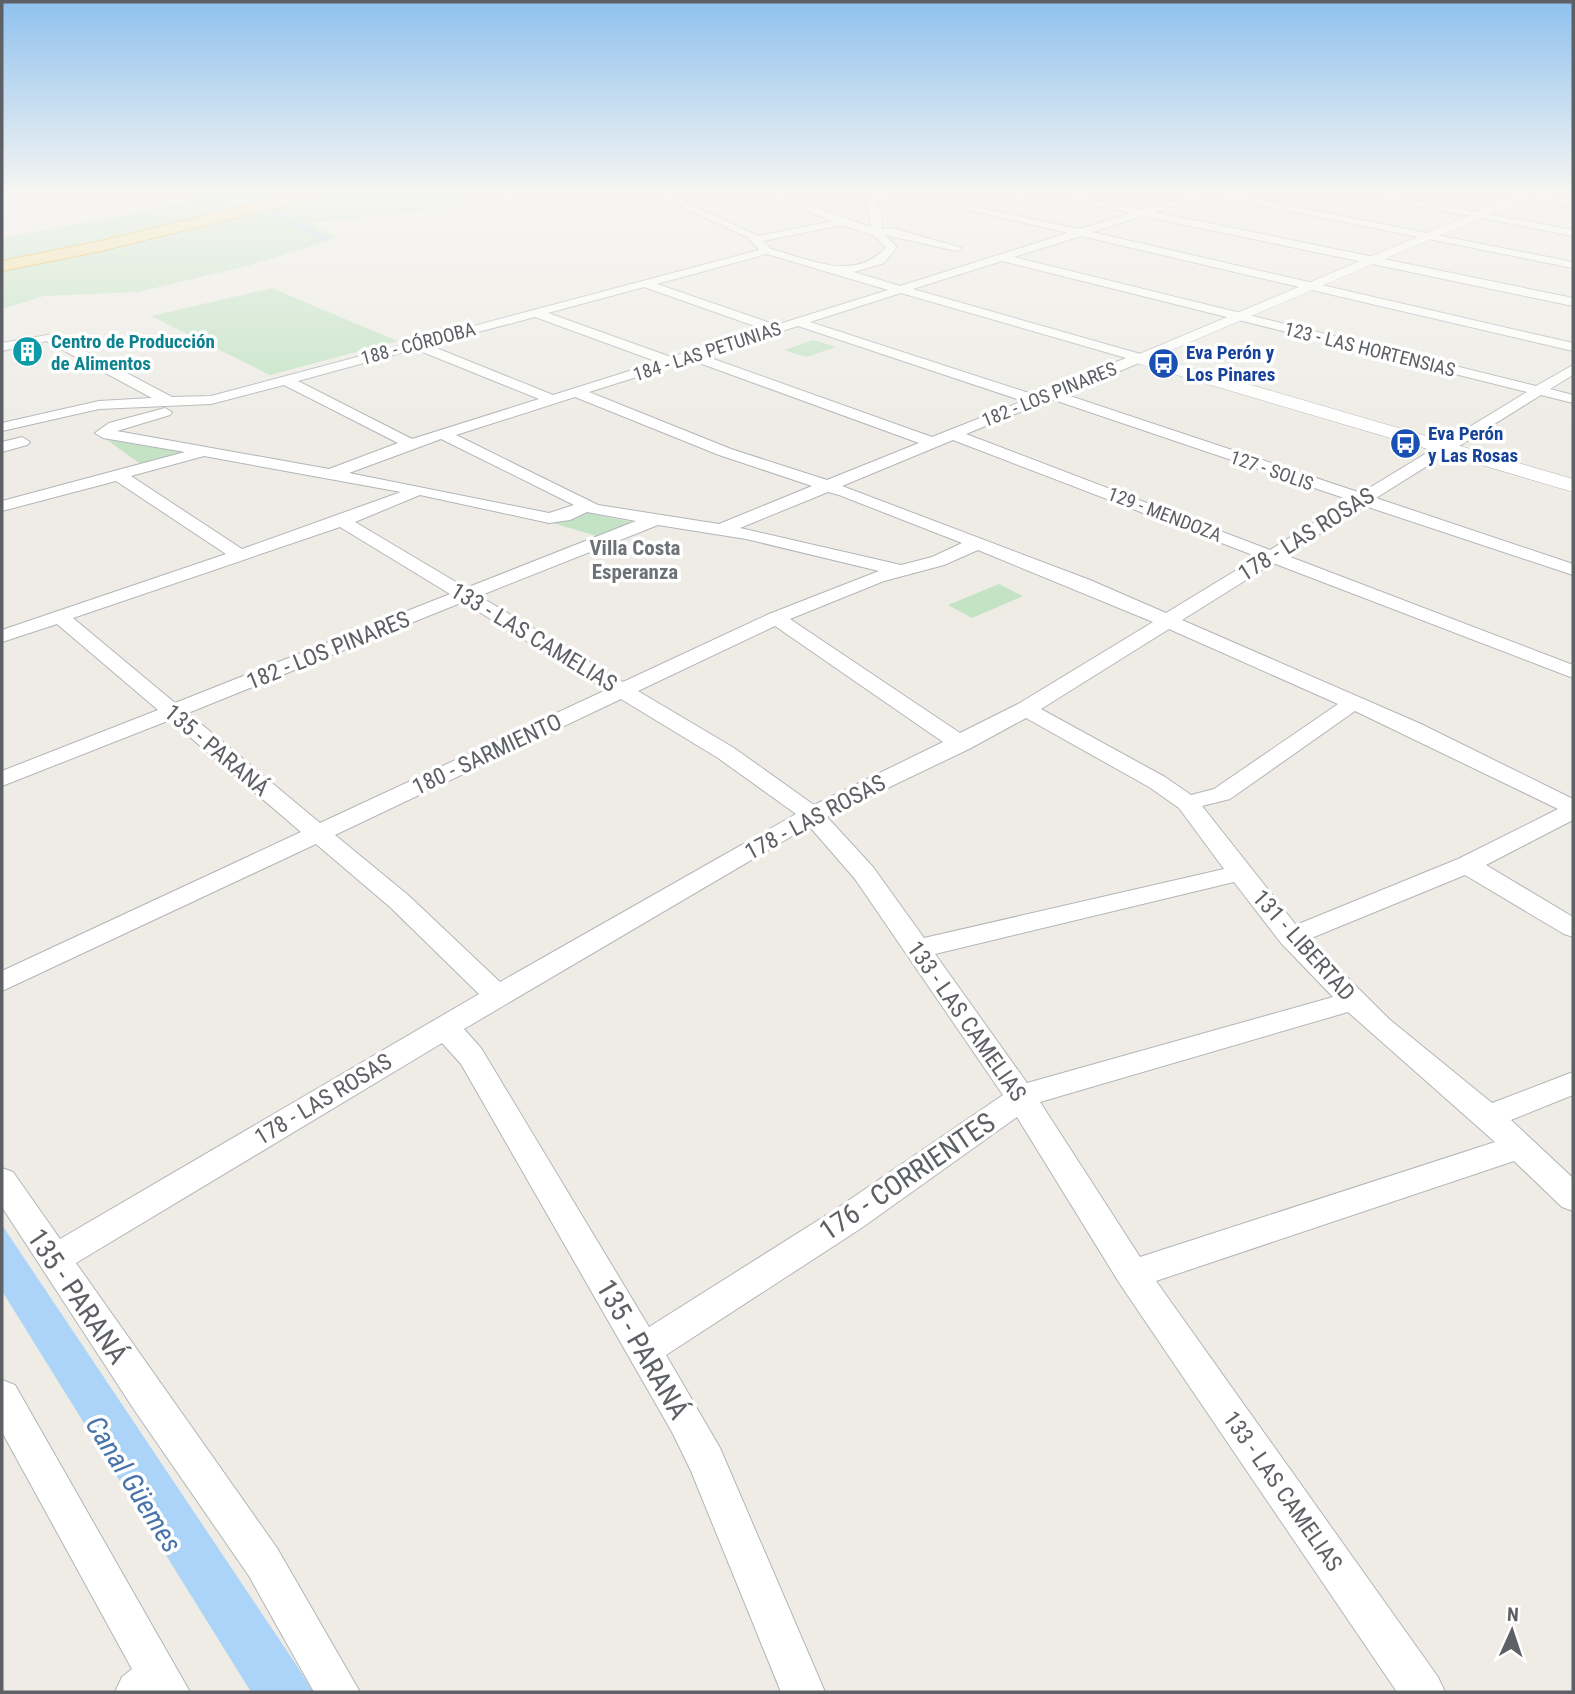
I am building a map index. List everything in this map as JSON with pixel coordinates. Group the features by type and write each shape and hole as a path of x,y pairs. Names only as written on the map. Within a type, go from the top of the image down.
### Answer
{"street":[{"name":"188 - CÓRDOBA","path":"201,453 103,433 114,426 169,411 175,407 174,403 201,402 685,272"},
{"path":"842,272 1573,486"},
{"name":"184 - LAS PETUNIAS","path":"331,474 411,444 958,272"},
{"name":"123 - LAS HORTENSIAS","path":"1061,272 1573,400"},
{"path":"1249,272 1573,347"},
{"name":"182 - LOS PINARES","path":"720,530 1343,272"},
{"path":"1430,272 1573,302"},
{"path":"643,283 777,329"},
{"path":"533,312 671,362"},
{"name":"127 - SOLIS","path":"798,322 1043,397 1573,570"},
{"path":"2,347 48,337 174,403"},
{"path":"414,344 554,400"},
{"path":"693,356 931,442"},
{"name":"178 - LAS ROSAS","path":"53,1260 445,1027 812,815 961,744 1026,709 1573,369"},
{"path":"286,380 411,444"},
{"path":"578,393 725,452 827,486 978,543 1168,620 1518,779 1573,811"},
{"path":"2,427 99,405 174,403"},
{"name":"129 - MENDOZA","path":"952,434 1274,555 1573,672"},
{"path":"444,435 586,506 720,530 900,570"},
{"path":"2,447 22,442"},
{"path":"2,506 201,453 418,489 555,518 586,506"},
{"path":"118,475 239,555"},
{"path":"2,636 342,521 418,489"},
{"name":"182 - LOS PINARES","path":"2,779 654,520"},
{"name":"133 - LAS CAMELIAS","path":"342,521 726,753 812,815 864,873 1021,1098 1132,1274 1423,1692"},
{"name":"180 - SARMIENTO","path":"2,982 776,618 900,570 938,561 978,543"},
{"name":"135 - PARANÁ","path":"60,617 400,901 498,996"},
{"path":"776,618 961,744"},
{"path":"1187,803 1222,794 1353,703"},
{"name":"131 - LIBERTAD","path":"1026,709 1157,782 1187,803 1290,937 1353,1001 1488,1117 1573,1198"},
{"path":"1290,937 1467,865 1556,817 1573,811"},
{"path":"1467,865 1573,928"},
{"path":"917,949 1239,873"},
{"name":"176 - CORRIENTES","path":"643,1350 848,1219 1021,1098 1044,1088 1353,1001"},
{"name":"135 - PARANÁ","path":"445,1027 471,1056 706,1461 803,1692"},
{"path":"1488,1117 1573,1083"},
{"path":"1132,1274 1518,1147"},
{"name":"135 - PARANÁ","path":"2,1181 53,1260 263,1562 338,1692"},
{"path":"2,1397 155,1687"}],"green space":[{"path":"2,272 222,272 138,292 44,296 2,309"},
{"path":"272,288 397,341 270,375 151,316"},
{"path":"813,340 836,347 806,357 784,350"},
{"path":"107,440 190,453 142,465"},
{"path":"583,509 592,514 642,524 603,538 553,523"},
{"path":"999,584 1023,596 972,618 948,605"}],"water":[{"name":"Canal Güemes","path":"2,1225 313,1692 251,1692 2,1291"}],"place":[{"name":"Centro de Producción de Alimentos","path":"28,352"},
{"name":"Eva Perón y Los Pinares","path":"1163,363"},
{"name":"Eva Perón y Las Rosas","path":"1405,444"}],"district":[{"name":"Villa Costa Esperanza","path":"635,560"}]}
